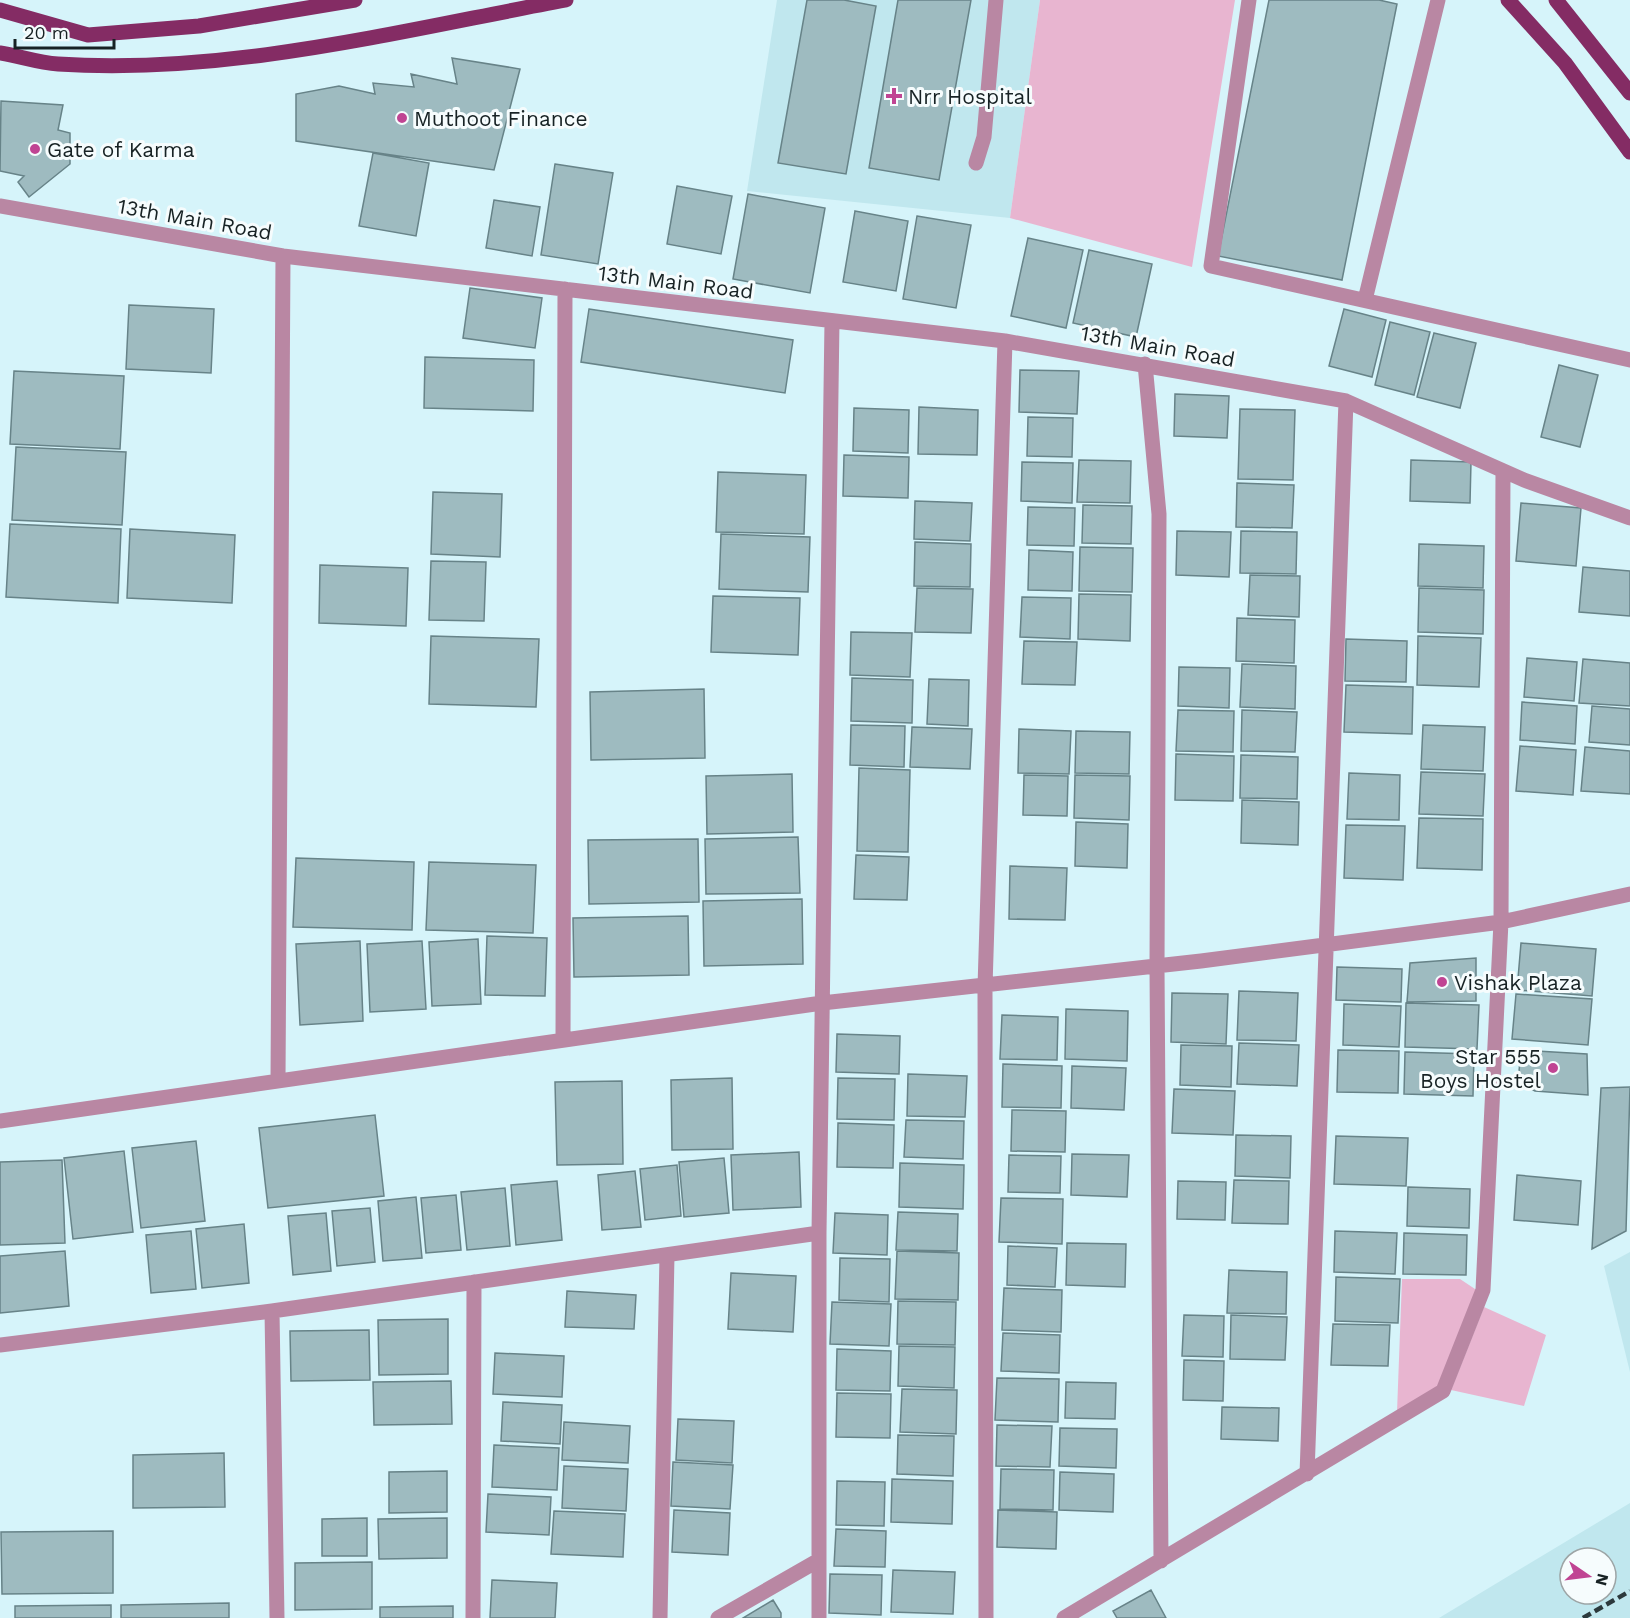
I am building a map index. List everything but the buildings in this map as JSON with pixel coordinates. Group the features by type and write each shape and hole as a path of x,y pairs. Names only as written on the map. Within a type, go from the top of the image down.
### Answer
{"main road":[{"path":"0,10 88,35 199,26 355,0"},
{"path":"0,53 56,64 159,66 282,52 566,0"},
{"path":"1508,0 1565,63 1630,152"},
{"path":"1556,0 1630,93"}],"street":[{"path":"976,163 984,137 996,0"},
{"path":"1250,0 1211,266 1630,360"},
{"path":"1365,300 1438,0"},
{"name":"13th Main Road","path":"0,206 283,256 1005,341 1346,401 1503,471 1630,518"},
{"path":"279,1081 283,256"},
{"path":"563,1039 565,289"},
{"path":"819,1618 819,1233 832,321"},
{"path":"986,1618 985,987 1005,341"},
{"path":"1145,364 1160,514 1157,966 1161,1561"},
{"path":"1307,1474 1346,401"},
{"path":"1064,1618 1443,1391 1483,1290 1501,922 1503,471"},
{"path":"0,1122 822,1003 985,987 1501,922 1630,894"},
{"path":"0,1345 272,1311 819,1233"},
{"path":"660,1618 667,1255"},
{"path":"473,1618 474,1282"},
{"path":"272,1311 277,1618"},
{"path":"718,1618 819,1560"}],"shaded area":[{"name":"Nrr Hospital","path":"777,0 1040,0 1010,218 747,191"},
{"path":"1040,0 1235,0 1192,267 1010,218"},
{"path":"1630,1252 1630,1372 1604,1266"},
{"path":"1402,1279 1460,1279 1478,1291 1439,1386 1397,1412"},
{"path":"1484,1307 1546,1335 1524,1406 1451,1390"},
{"path":"1630,1503 1630,1618 1439,1618 1558,1546 1558,1606 1618,1606 1618,1546 1559,1546"}],"railway":[{"path":"1583,1618 1630,1591"}],"place":[{"name":"Nrr Hospital","path":"894,96"},
{"name":"Muthoot Finance","path":"402,118"},
{"name":"Gate of Karma","path":"35,149"},
{"name":"Vishak Plaza","path":"1442,982"},
{"name":"Star 555 Boys Hostel","path":"1553,1068"}]}
